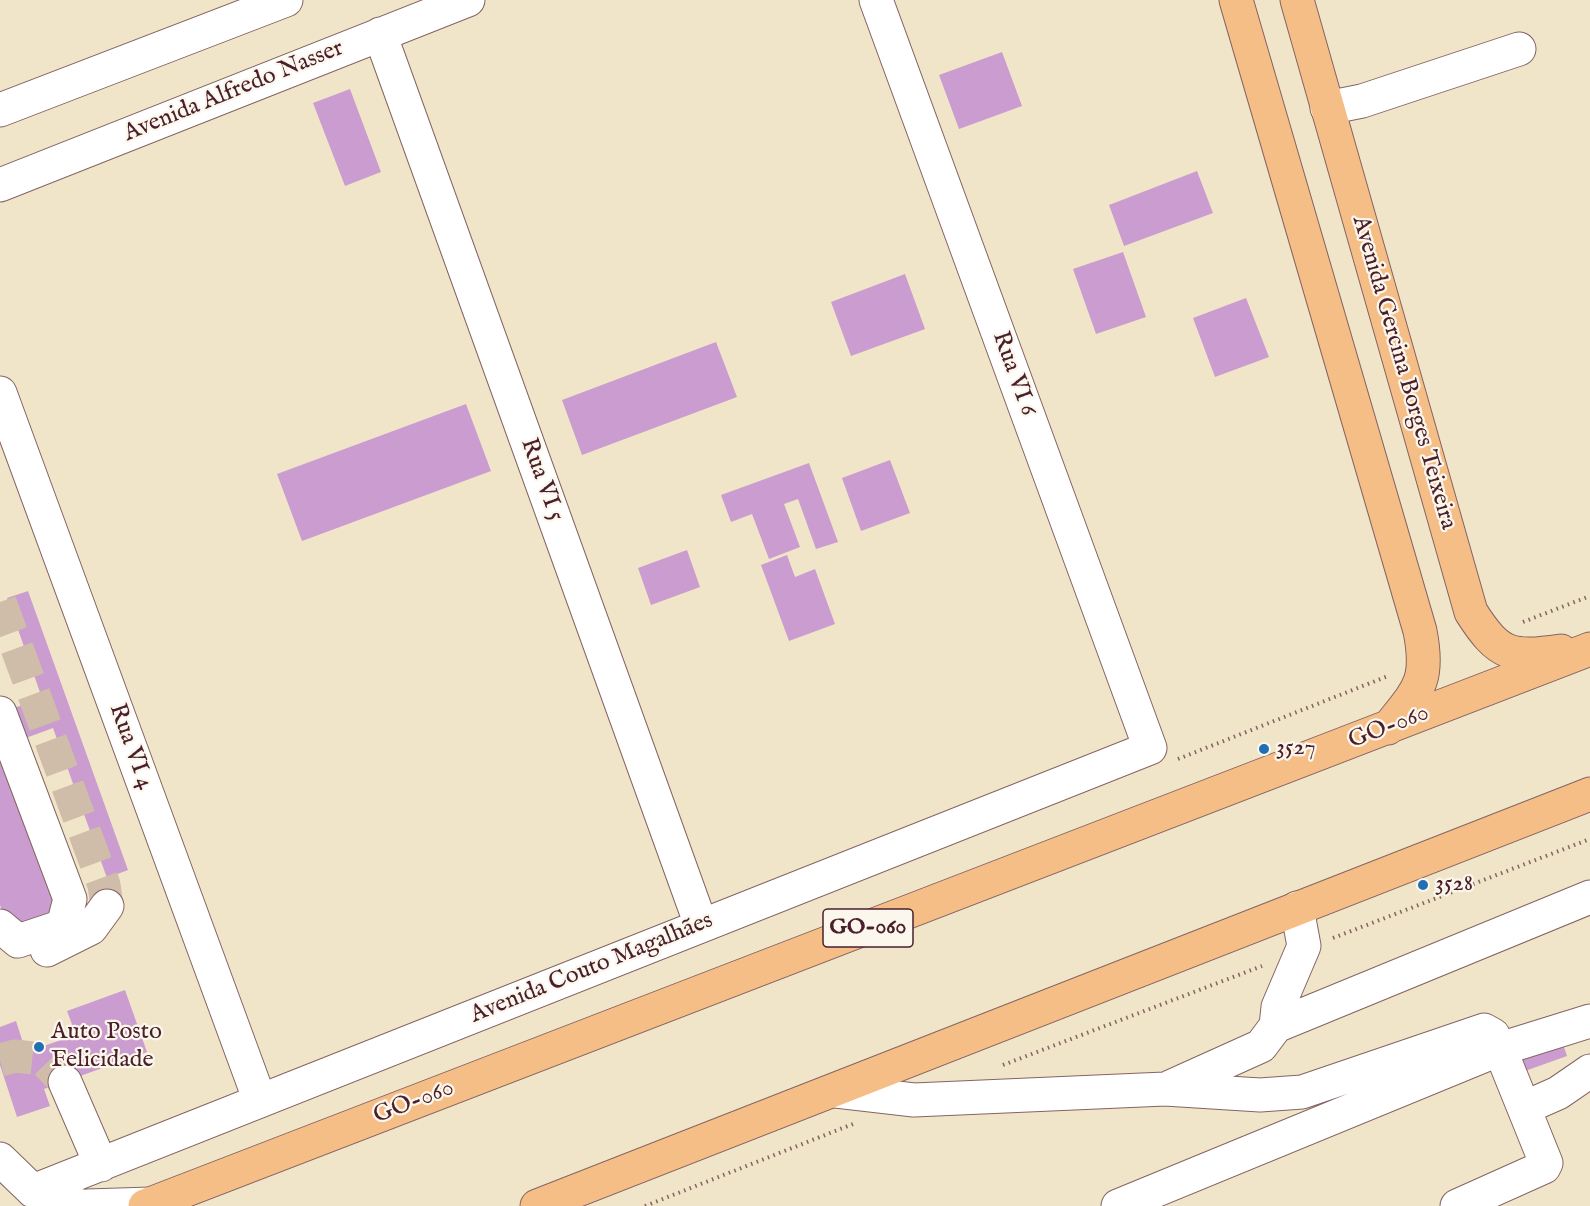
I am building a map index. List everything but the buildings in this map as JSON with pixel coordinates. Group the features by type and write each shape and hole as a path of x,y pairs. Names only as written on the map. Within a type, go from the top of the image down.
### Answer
{"main road":[{"path":"1236,0 1420,631 1426,661 1417,691 1387,728"},
{"name":"Avenida Gercina Borges Teixeira","path":"1297,0 1471,612 1497,647 1529,656 1590,648"},
{"name":"GO-060","path":"148,1205 1590,648"},
{"path":"537,1206 1590,794"}],"street":[{"path":"0,110 286,0"},
{"name":"Avenida Alfredo Nasser","path":"0,185 468,0"},
{"name":"Rua VI 6","path":"876,0 1150,748"},
{"name":"Rua VI 5","path":"380,34 701,926"},
{"path":"1327,108 1362,101 1519,49"},
{"name":"Rua VI 4","path":"0,393 260,1101"},
{"path":"0,713 70,899 63,926 16,942"},
{"name":"Avenida Couto Magalhães","path":"33,1191 1150,748"},
{"path":"1165,1089 1260,1046 1276,1026 1590,897"},
{"path":"16,942 91,928 107,906"},
{"path":"1276,1026 1278,1007 1304,946 1297,908"},
{"path":"1118,1206 1500,1049 1590,1021"},
{"path":"836,1090 914,1100 1165,1089 1260,1095 1302,1092 1484,1030 1493,1035 1500,1049 1546,1157 1544,1167 1457,1206"},
{"path":"1524,1107 1558,1093 1590,1071"},
{"path":"64,1082 101,1165"},
{"path":"0,1159 33,1191 81,1206"},
{"path":"87,1206 148,1205"}],"path":[{"path":"995,1068 1590,839"},
{"path":"645,1206 860,1121"}],"tunnel":[{"path":"0,602 104,885 107,906"},
{"path":"0,1060 15,1056 43,1059 65,1082"}],"place":[{"name":"3527","path":"1264,749"},
{"name":"3528","path":"1423,885"},
{"name":"Auto Posto Felicidade","path":"39,1047"}]}
